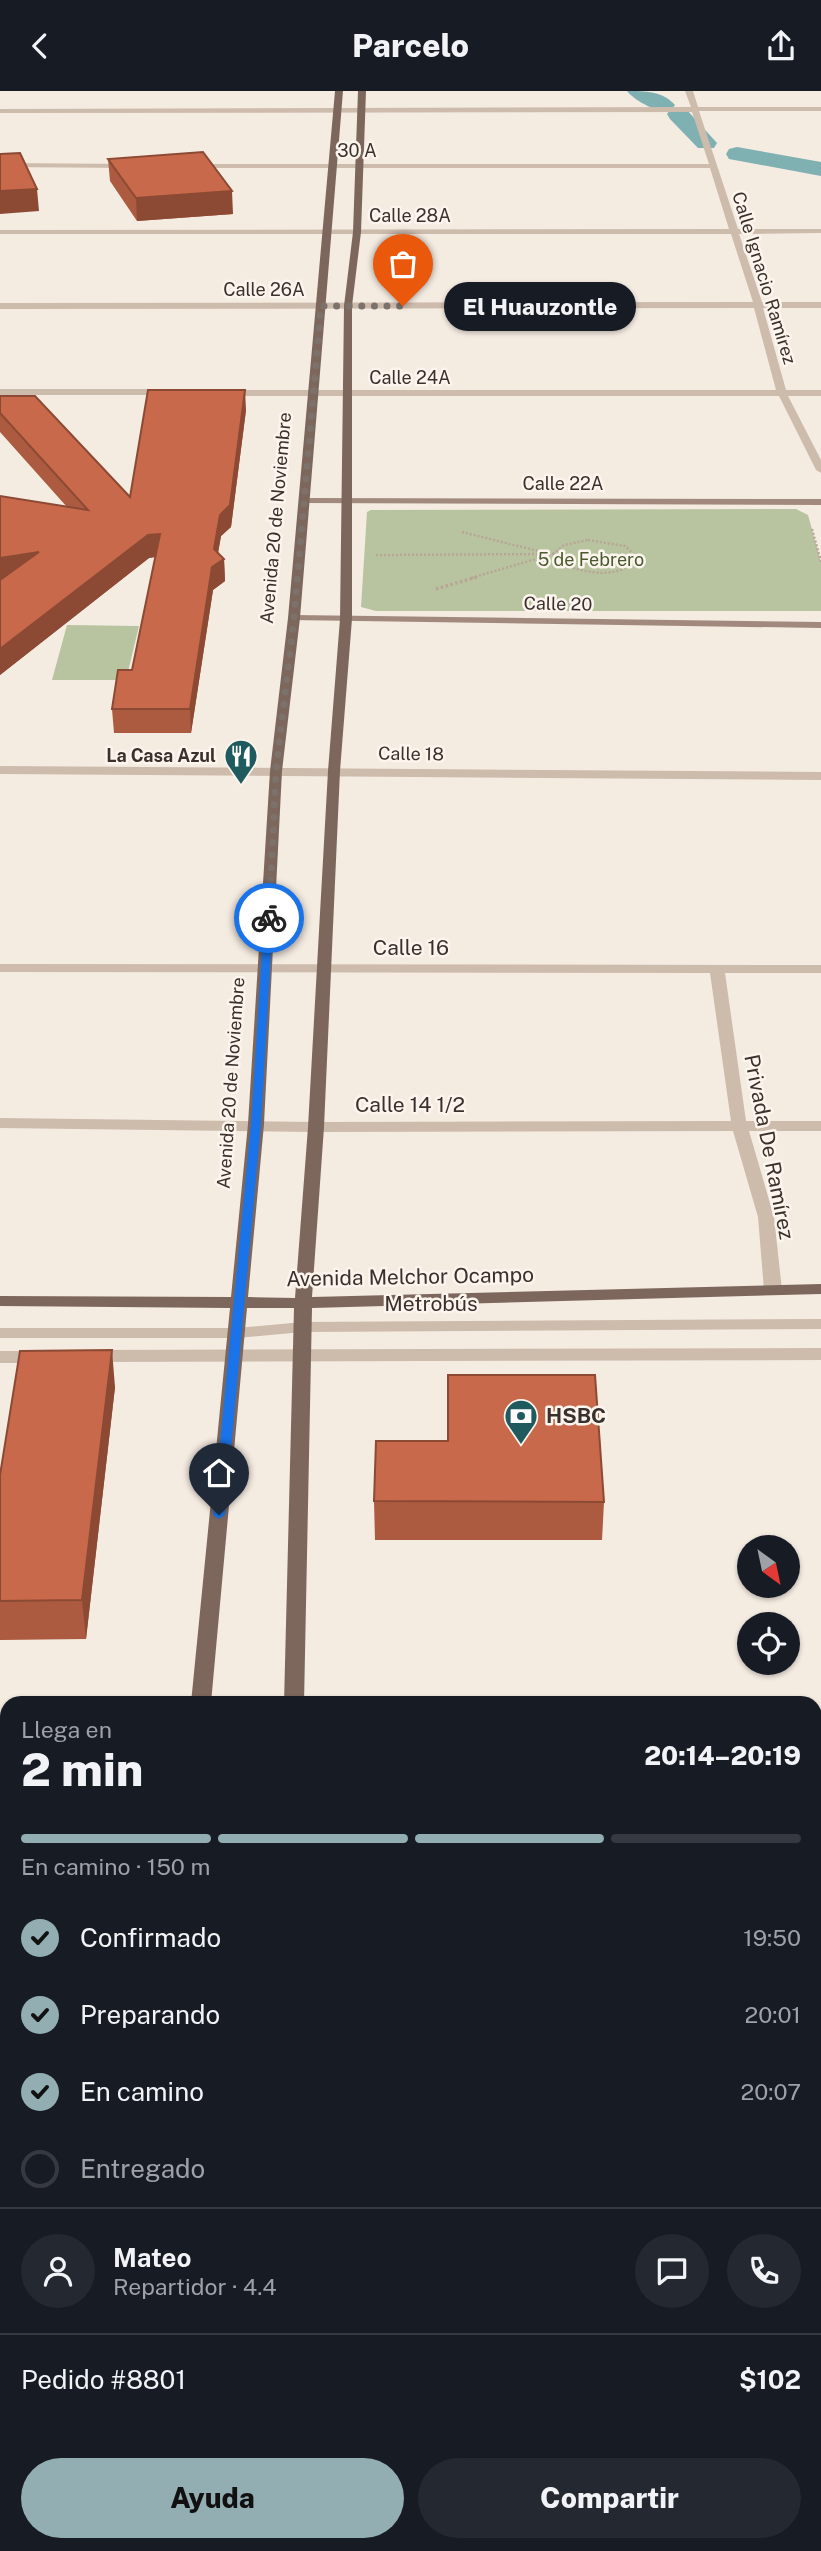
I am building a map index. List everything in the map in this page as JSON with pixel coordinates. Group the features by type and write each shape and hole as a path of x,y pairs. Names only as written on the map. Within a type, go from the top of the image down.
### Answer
{"main road":[{"name":"Avenida 20 de Noviembre","path":"202,1696 256,1124 276,771 305,501 339,91"},
{"path":"294,1696 303,1303 316,1127 334,771 346,619 348,306 357,232 362,91"},
{"name":"Calle 22A","path":"305,501 821,502"},
{"name":"Calle 20","path":"294,618 821,625"},
{"name":"Avenida Melchor Ocampo","path":"0,1301 303,1303 821,1289"}],"street":[{"name":"Calle Ignacio Ramírez","path":"689,91 758,305 782,393 821,470"},
{"path":"0,111 821,109"},
{"path":"0,166 139,166"},
{"name":"30 A","path":"181,166 714,166"},
{"name":"Calle 28A","path":"0,232 821,231"},
{"name":"Calle 26A","path":"0,306 821,305"},
{"path":"0,392 177,393"},
{"name":"Calle 24A","path":"217,393 821,393"},
{"name":"Calle 18","path":"0,770 821,776"},
{"name":"Calle 16","path":"0,968 717,971 821,969"},
{"name":"Privada De Ramírez","path":"717,971 738,1125 766,1217 773,1290"},
{"name":"Calle 14 1/2","path":"0,1123 256,1124 316,1127 821,1126"},
{"name":"Metrobús","path":"0,1333 237,1333 303,1327 821,1324"},
{"path":"0,1357 303,1353 821,1354"}],"path":[{"path":"811,527 821,562"},
{"path":"432,590 553,554 564,545 588,540 625,546 636,556 629,566 595,572 561,564 553,554"},
{"path":"364,555 553,554"}],"green space":[{"name":"5 de Febrero","path":"796,509 808,515 821,562 821,611 376,611 361,607 367,512 371,510"},
{"path":"67,625 139,626 126,680 52,680"}],"building":[{"path":"203,152 232,191 136,198 108,159"},
{"path":"20,153 37,189 0,191 0,154"},
{"path":"148,390 245,390 230,505 220,515 214,549 224,559 212,567 190,709 112,709 118,670 132,670 160,534 148,535 0,649 0,580 39,552 0,558 0,496 88,510 0,413 0,396 35,396 130,497"},
{"path":"112,1350 82,1600 0,1601 0,1475 20,1351"},
{"name":"HSBC","path":"448,1375 595,1375 604,1502 374,1501 376,1441 448,1441"}],"waterway":[{"path":"638,91 664,105"},
{"path":"678,114 706,143"},
{"path":"737,154 821,169"}],"way so far":[{"path":"269,918 276,771 294,618 321,306 403,306"}],"place":[{"name":"El Huauzontle","path":"403,306"},
{"name":"La Casa Azul","path":"241,786"},
{"name":"HSBC","path":"521,1446"}],"route":[{"path":"219,1515 256,1124 269,918"}]}
